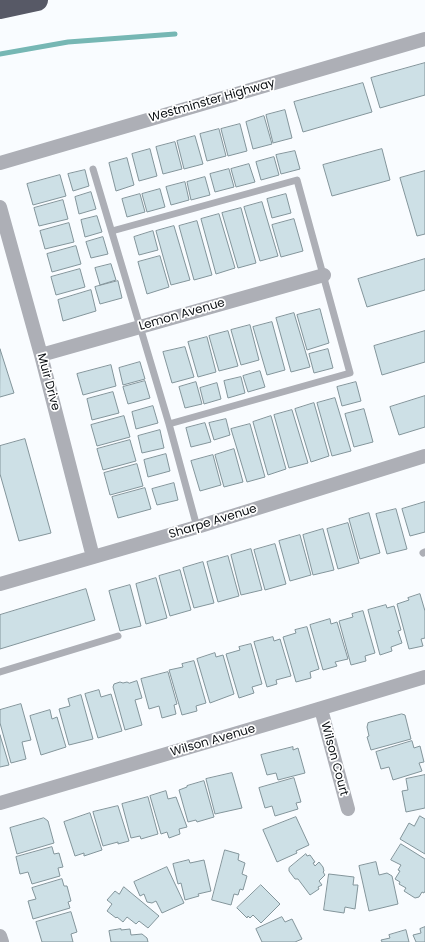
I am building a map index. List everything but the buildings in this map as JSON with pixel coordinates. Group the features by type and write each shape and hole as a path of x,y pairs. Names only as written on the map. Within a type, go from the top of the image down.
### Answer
{"highway":[{"path":"0,8 37,0"}],"street":[{"name":"Westminster Highway","path":"0,163 425,39"},
{"name":"Muir Drive","path":"0,207 42,355 93,557"},
{"name":"Lemon Avenue","path":"42,355 324,275"},
{"name":"Sharpe Avenue","path":"0,584 197,527 425,456"},
{"name":"Wilson Avenue","path":"0,803 425,677"},
{"name":"Wilson Court","path":"320,709 348,809"},
{"path":"0,936 2,942"}],"lane":[{"path":"93,169 169,424 197,527"},
{"path":"112,231 297,180 350,372 169,424"},
{"path":"0,672 118,636"}],"waterway":[{"path":"0,54 68,42 175,34"}]}
